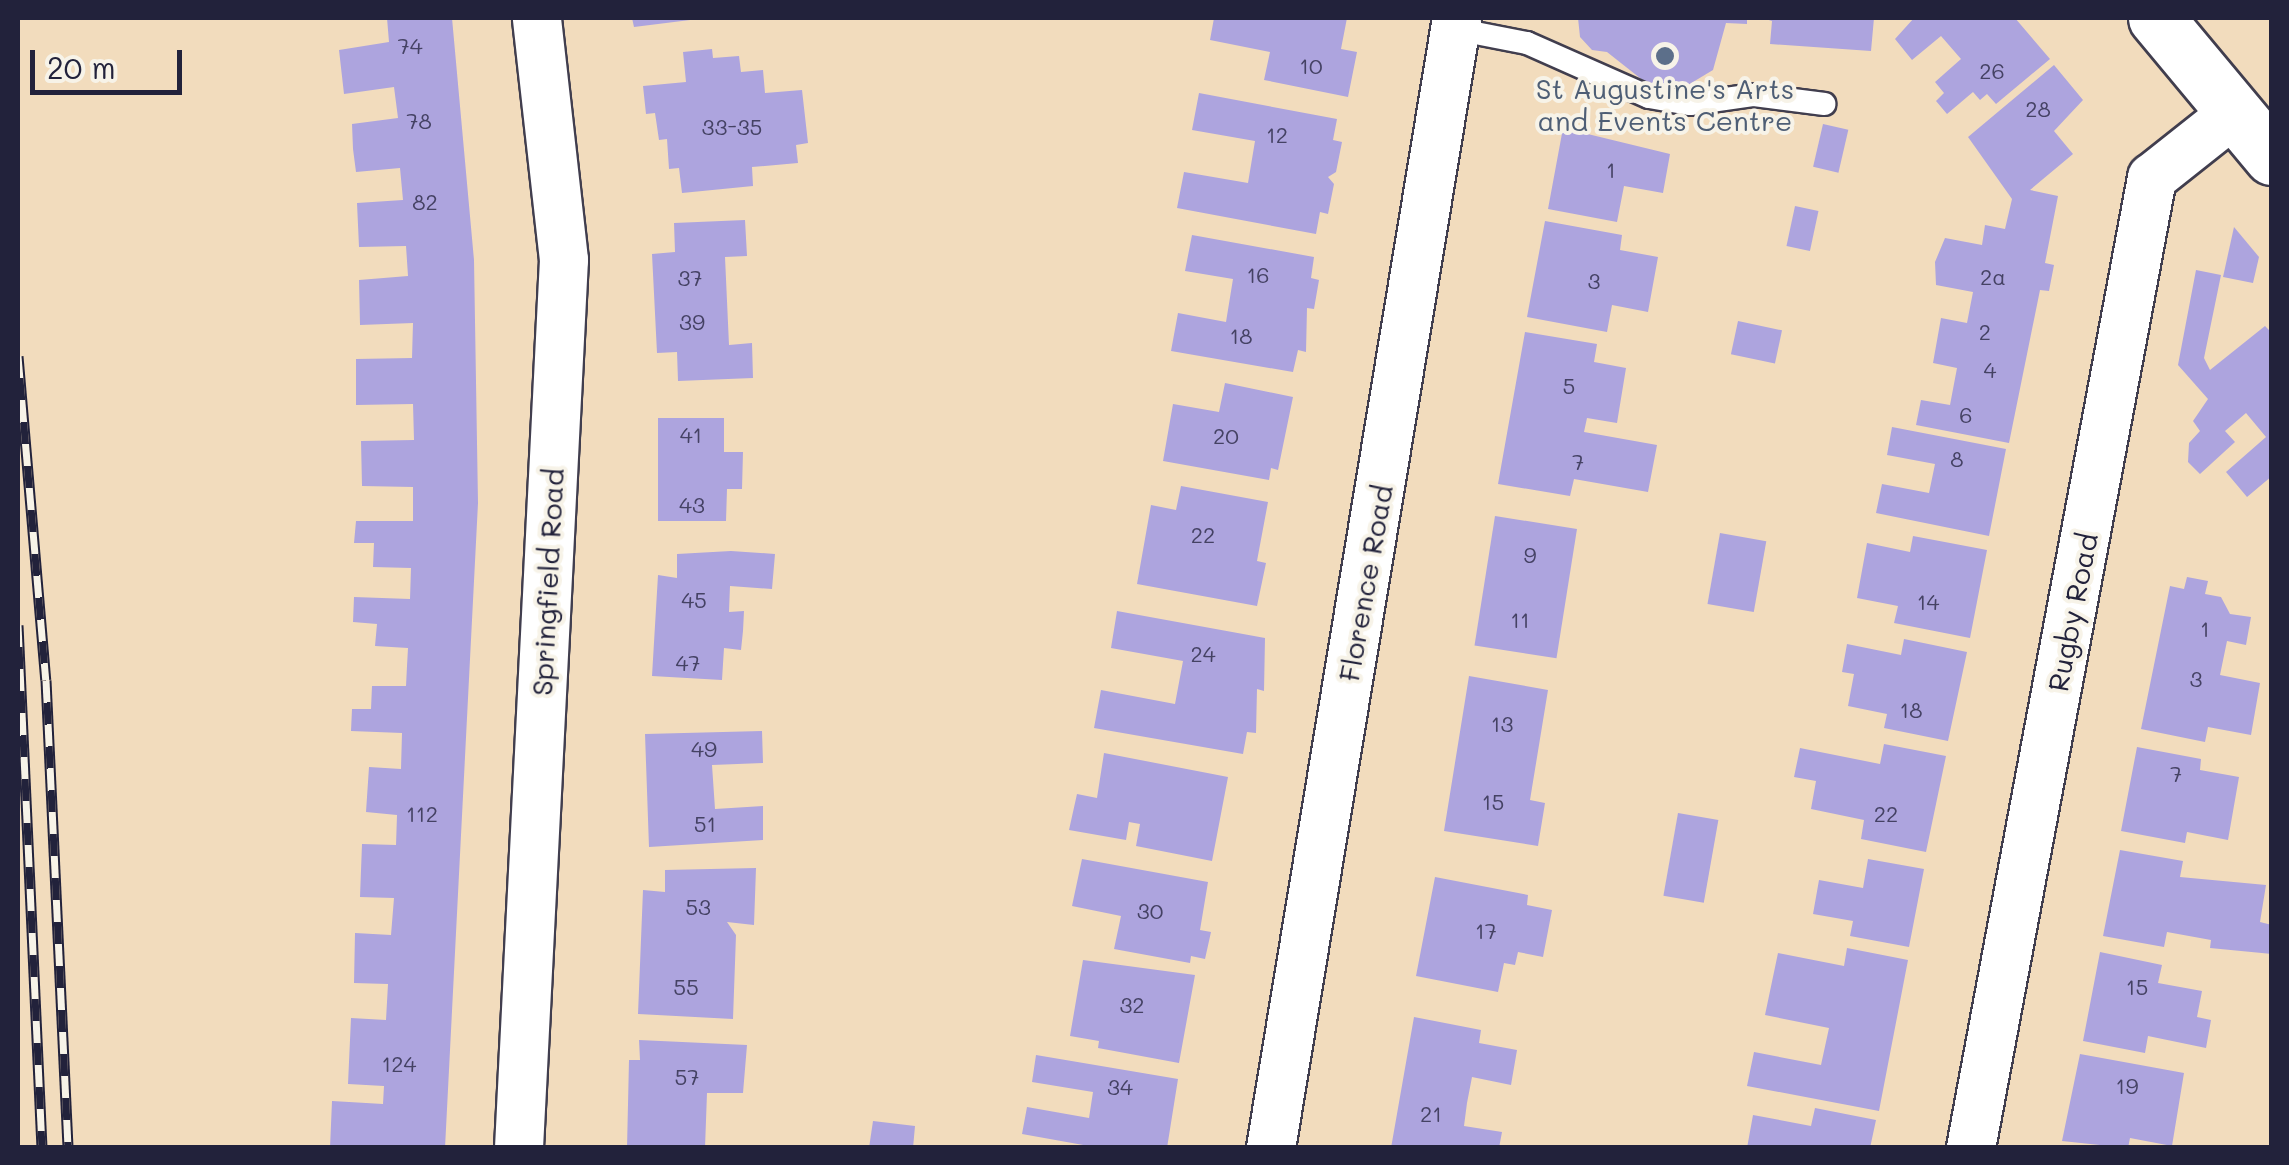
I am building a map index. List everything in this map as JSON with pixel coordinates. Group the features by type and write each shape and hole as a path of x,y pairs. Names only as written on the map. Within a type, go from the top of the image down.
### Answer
{"street":[{"name":"Springfield Road","path":"519,1148 564,260 537,18"},
{"path":"2156,18 2272,157"},
{"name":"Florence Road","path":"1271,1148 1456,23"},
{"name":"Rugby Road","path":"1971,1148 2152,178 2234,113"}],"lane":[{"path":"1456,23 1527,44 1649,97 1690,104 1754,95 1824,104"}],"building":[{"path":"387,18 452,18 474,260 478,503 445,1148 330,1148 332,1101 383,1104 384,1086 348,1084 351,1018 386,1020 388,984 354,983 355,933 391,935 394,898 360,897 362,844 396,845 397,815 366,812 369,767 401,769 402,733 351,731 352,709 371,709 372,686 406,686 408,648 375,646 377,624 353,622 354,597 410,599 411,568 373,567 374,543 354,543 356,521 413,521 413,487 362,486 361,441 414,440 413,404 356,405 356,359 412,358 413,323 360,325 359,280 408,276 406,246 359,247 357,203 403,200 400,168 356,172 352,124 398,118 394,87 344,94 339,50 389,42"},
{"path":"632,18 690,18 690,20 634,27"},
{"path":"1214,18 1347,18 1341,49 1357,52 1348,97 1264,80 1270,52 1210,40"},
{"name":"St Augustine's Arts and Events Centre","path":"1578,18 1747,18 1747,24 1726,23 1713,70 1683,88 1645,82 1607,52 1592,50 1580,37"},
{"path":"1762,18 1874,18 1871,51 1770,44 1772,21"},
{"path":"1914,18 2015,18 2050,59 1996,104 1987,94 1980,100 1973,92 1947,114 1936,101 1944,93 1935,82 1961,59 1941,36 1912,60 1895,39"},
{"path":"712,49 713,58 739,56 741,72 763,70 765,93 802,90 808,143 796,145 798,163 752,167 753,186 682,193 679,168 669,169 667,139 659,140 655,113 646,114 643,86 686,82 683,52"},
{"path":"2054,65 2083,100 2054,131 2073,154 2030,190 2058,196 2045,263 2054,265 2049,291 2040,290 2009,443 1916,425 1921,400 1950,405 1957,368 1933,363 1941,318 1967,323 1973,292 1936,285 1935,262 1945,238 1982,245 1985,225 2005,229 2012,199 1968,137"},
{"path":"1199,93 1337,119 1333,140 1342,142 1336,172 1328,177 1334,184 1328,214 1320,212 1316,234 1177,208 1184,172 1248,183 1255,141 1192,130"},
{"path":"1823,124 1848,130 1838,173 1813,167"},
{"path":"1563,128 1670,154 1663,193 1624,186 1617,222 1548,209"},
{"path":"1795,206 1818,211 1810,251 1786,246"},
{"path":"745,220 747,256 725,257 729,345 752,343 753,378 678,381 677,352 657,353 652,254 675,252 674,223"},
{"path":"1545,221 1622,235 1620,250 1658,257 1648,312 1612,305 1607,332 1527,317"},
{"path":"2234,227 2259,257 2253,283 2223,277"},
{"path":"1192,235 1314,257 1311,278 1319,280 1314,309 1307,308 1306,352 1298,350 1293,372 1171,351 1178,313 1226,322 1233,279 1185,271"},
{"path":"2196,270 2221,275 2204,358 2210,370 2265,326 2272,333 2272,476 2247,497 2226,472 2266,437 2246,413 2225,431 2235,442 2200,474 2188,462 2189,443 2200,431 2193,421 2208,399 2178,365"},
{"path":"1738,321 1782,330 1775,364 1731,354"},
{"path":"1525,332 1597,344 1594,362 1626,368 1617,423 1587,418 1584,432 1657,445 1648,492 1574,479 1570,496 1498,484"},
{"path":"1225,383 1293,397 1278,470 1271,468 1269,480 1163,461 1173,404 1219,412"},
{"path":"658,418 724,418 724,452 743,452 742,489 727,489 726,521 658,521"},
{"path":"1892,427 2006,449 1989,536 1876,513 1882,484 1929,493 1935,464 1887,455"},
{"path":"1181,486 1268,502 1257,561 1266,563 1257,606 1137,584 1151,505 1176,510"},
{"path":"1495,516 1577,529 1556,658 1475,645"},
{"path":"1720,533 1766,541 1754,612 1707,604"},
{"path":"1913,536 1987,550 1970,638 1894,623 1898,606 1857,598 1867,543 1910,552"},
{"path":"677,554 775,554 772,589 730,586 729,612 744,611 741,650 724,648 722,680 652,676 658,575 677,578"},
{"path":"2187,577 2208,581 2205,594 2221,597 2230,614 2251,617 2246,645 2227,641 2220,675 2260,683 2251,735 2208,727 2205,742 2141,729 2170,586 2184,589"},
{"path":"1117,611 1265,638 1264,691 1257,689 1256,733 1247,732 1243,754 1094,728 1101,690 1175,704 1183,661 1111,648"},
{"path":"1904,639 1967,652 1948,741 1884,728 1887,714 1848,706 1854,674 1842,672 1847,644 1901,655"},
{"path":"1469,676 1548,690 1530,800 1545,803 1538,846 1444,831"},
{"path":"762,731 763,763 712,765 715,809 763,806 763,840 649,847 645,734"},
{"path":"1884,744 1946,756 1926,852 1861,839 1864,820 1811,809 1816,781 1794,777 1800,748 1880,764"},
{"path":"2137,747 2201,759 2200,770 2239,777 2228,840 2187,832 2185,843 2121,831"},
{"path":"1104,753 1228,777 1212,861 1136,846 1140,824 1129,822 1126,840 1069,830 1077,794 1097,798"},
{"path":"1678,813 1718,820 1704,903 1663,896"},
{"path":"2120,850 2183,861 2180,877 2266,885 2260,922 2272,925 2272,954 2210,948 2211,940 2167,932 2164,947 2103,936"},
{"path":"1082,859 1208,882 1200,930 1211,932 1205,959 1191,956 1190,963 1114,949 1121,916 1072,906"},
{"path":"1868,859 1924,869 1909,947 1850,936 1853,921 1813,914 1819,880 1863,888"},
{"path":"756,868 754,925 727,922 736,935 733,1019 638,1014 643,890 665,892 665,870"},
{"path":"1435,877 1528,895 1527,905 1552,910 1543,957 1518,952 1515,965 1504,963 1498,992 1416,976"},
{"path":"1847,948 1908,960 1879,1111 1747,1086 1754,1052 1821,1065 1829,1028 1765,1015 1778,953 1844,966"},
{"path":"2100,952 2162,965 2158,983 2202,991 2197,1017 2211,1020 2206,1048 2148,1036 2145,1053 2083,1041"},
{"path":"1083,960 1195,975 1179,1063 1098,1048 1099,1041 1070,1036"},
{"path":"1414,1017 1481,1030 1479,1043 1517,1050 1511,1085 1472,1077 1467,1103 1464,1126 1502,1132 1499,1148 1391,1148"},
{"path":"639,1040 747,1045 743,1093 707,1093 705,1148 627,1148 629,1060 640,1060"},
{"path":"2080,1054 2184,1073 2172,1146 2130,1138 2128,1148 2062,1141"},
{"path":"1036,1055 1178,1079 1167,1148 1100,1148 1022,1134 1027,1107 1089,1118 1093,1092 1032,1082"},
{"path":"1815,1108 1876,1120 1870,1148 1747,1148 1753,1115 1811,1126"},
{"path":"873,1121 915,1126 913,1148 869,1148"}],"railway":[{"path":"18,356 46,680 68,1148"},
{"path":"18,625 42,1148"}],"place":[{"name":"St Augustine's Arts and Events Centre","path":"1665,56"}]}
